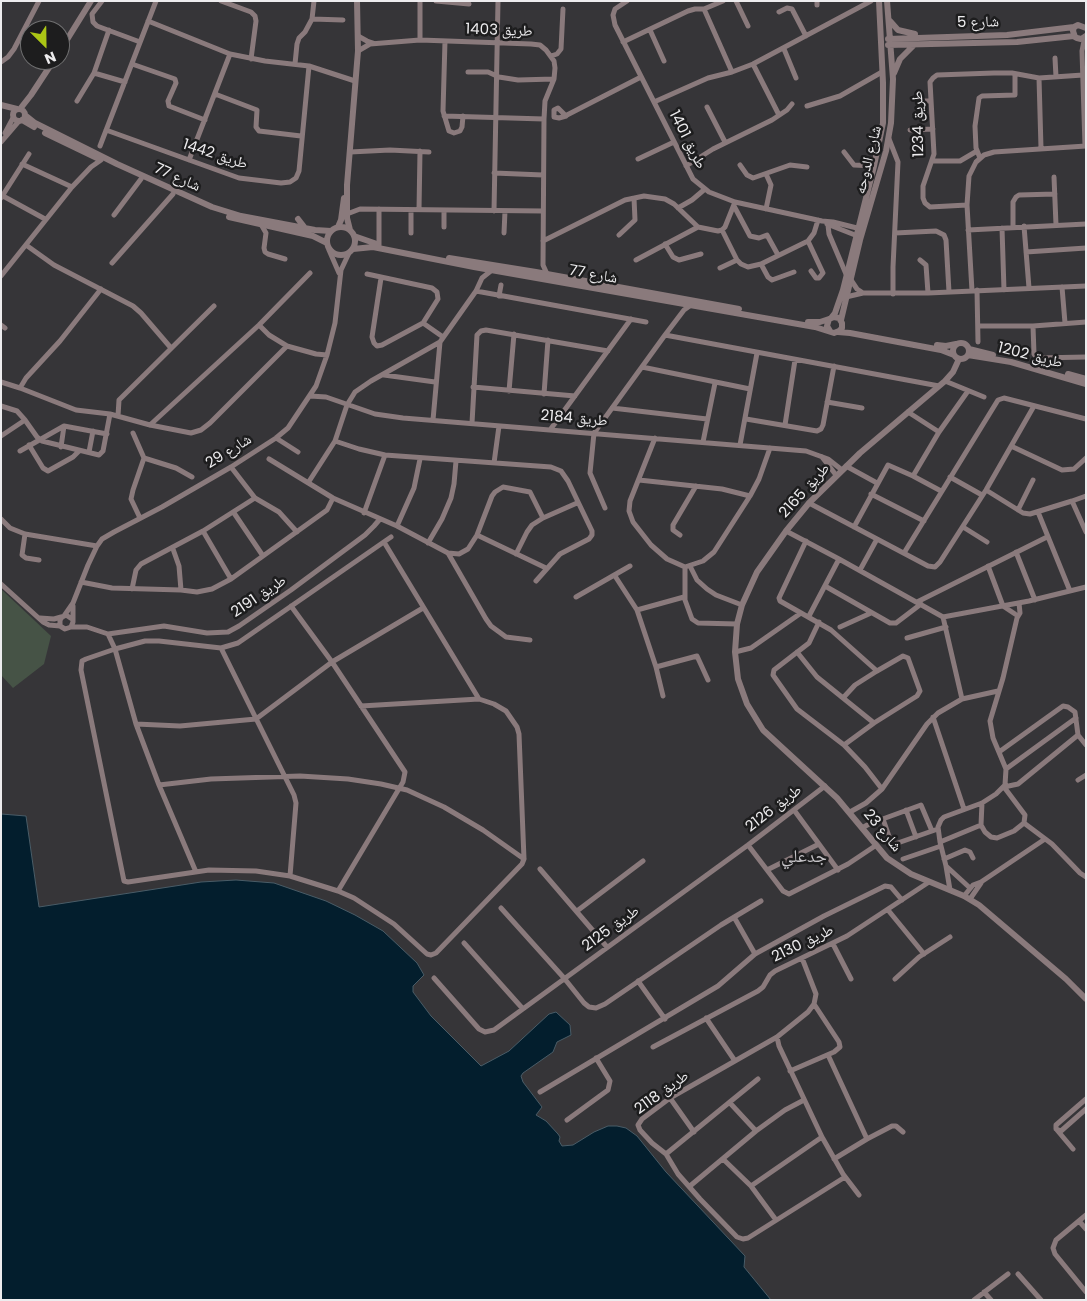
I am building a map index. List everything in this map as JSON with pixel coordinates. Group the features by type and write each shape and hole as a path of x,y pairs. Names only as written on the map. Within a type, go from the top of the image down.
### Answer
{"street":[{"path":"1,62 8,58 14,49 39,1"},
{"path":"70,34 90,1"},
{"path":"102,1 93,12 92,20 98,26 140,42"},
{"path":"91,167 92,154 100,146 156,1"},
{"path":"221,1 251,12 255,16 251,59"},
{"path":"294,64 299,38 305,32 312,19 314,1"},
{"path":"338,227 347,185 356,81 358,51 357,1"},
{"path":"420,1 420,40"},
{"path":"436,1 469,4"},
{"path":"494,211 498,1"},
{"name":"طريق 1401","path":"627,1 616,9 613,15 615,25 692,179 704,189 735,204 766,208 820,221 832,222 858,234"},
{"path":"623,42 688,11 704,9 723,1"},
{"path":"736,1 748,26"},
{"path":"654,102 708,78 753,64 871,1"},
{"name":"شارع الدوحه","path":"830,318 835,313 858,234 884,160 891,123 893,79 887,1"},
{"path":"866,5 879,5"},
{"name":"شارع الدوحه","path":"841,321 883,122 884,83 879,5"},
{"path":"778,12 787,8 792,9 806,36"},
{"path":"704,9 732,72"},
{"path":"547,274 543,265 545,101 554,80 555,68 551,56 558,54 561,50 563,10"},
{"path":"312,19 342,20"},
{"path":"889,19 898,30 929,37"},
{"path":"148,21 230,54 251,59 309,66 356,81"},
{"name":"شارع 5","path":"891,42 929,37 1007,35 1074,27 1080,24 1085,27"},
{"path":"1074,27 1073,32 1082,51"},
{"path":"77,101 94,73 109,30"},
{"path":"650,30 664,61"},
{"name":"طريق 1403","path":"358,36 367,42 374,43 420,40 540,45 551,56"},
{"path":"978,342 968,230 969,176 973,166 980,158 994,152 1085,146 1082,51 1086,36"},
{"name":"شارع 5","path":"882,42 916,44 1017,42 1086,36"},
{"path":"445,41 444,116 448,130 456,133 462,130 463,116"},
{"name":"طريق 1403","path":"358,51 374,43"},
{"path":"893,79 900,59 916,44"},
{"path":"784,49 796,78"},
{"path":"189,160 230,54"},
{"path":"1055,58 1056,77"},
{"path":"132,64 175,79 176,82 168,101 169,106 205,120"},
{"path":"753,64 779,115"},
{"name":"طريق 1442","path":"106,130 239,178 281,183 290,182 296,178 299,170 309,66"},
{"path":"2,140 29,104 31,95 47,70"},
{"path":"468,72 488,72 518,80 554,80"},
{"path":"807,106 840,96 882,72"},
{"path":"94,73 125,82"},
{"name":"طريق 1234","path":"967,205 932,207 925,203 923,186 933,161 934,151 930,82 936,76 994,73 1039,78 1083,75"},
{"path":"980,158 977,152 975,124 979,98 982,96 1015,95 1015,74"},
{"path":"566,116 641,77"},
{"path":"1039,78 1041,148"},
{"path":"868,81 884,83"},
{"path":"215,94 257,110 256,127 259,131 301,136"},
{"path":"921,101 931,101"},
{"path":"686,166 726,142 761,126 787,110 792,104"},
{"name":"شارع 77","path":"1,106 92,154 226,212 305,228 331,231"},
{"path":"707,107 726,142"},
{"path":"444,116 544,118"},
{"path":"910,130 933,129"},
{"path":"888,139 897,158 892,267 893,294"},
{"path":"638,159 674,142"},
{"path":"1,276 72,187 101,158 100,146"},
{"path":"350,152 390,150 430,152"},
{"path":"419,210 420,151"},
{"path":"844,152 854,165 874,166"},
{"path":"933,161 960,160 977,152"},
{"path":"29,154 2,197 46,219"},
{"path":"884,160 888,156 895,156 897,158"},
{"name":"شارع 77","path":"101,158 140,179 225,216 262,226 313,236 328,246"},
{"path":"22,164 72,187"},
{"path":"740,166 751,178 790,165 807,168"},
{"path":"494,174 544,175"},
{"path":"766,174 771,185 766,208"},
{"path":"1054,176 1056,225"},
{"path":"114,215 140,179"},
{"path":"347,185 347,214 352,233 354,245 351,251 341,255 332,253 328,246 327,236 331,231 338,227 344,227 352,233"},
{"path":"678,208 692,200 704,189"},
{"path":"112,263 173,194"},
{"path":"1013,227 1013,202 1016,197 1019,195 1055,194"},
{"path":"543,241 625,200 634,198 646,196 665,200 678,208 698,227 718,231 726,227 735,204"},
{"path":"619,235 634,220 634,198"},
{"path":"348,203 360,209"},
{"path":"735,204 750,236 758,238 767,234 778,255"},
{"path":"347,214 360,209 543,211"},
{"path":"379,209 379,245"},
{"path":"411,210 411,233"},
{"path":"444,210 444,227"},
{"path":"504,211 504,233"},
{"path":"298,219 305,228"},
{"path":"722,230 737,260 748,267 760,264 808,241 820,221"},
{"name":"طريق 1401","path":"820,221 858,234"},
{"path":"968,230 1086,224"},
{"path":"828,225 846,274"},
{"path":"262,226 266,233 265,252 285,259"},
{"path":"1024,226 1029,288"},
{"path":"636,260 698,227"},
{"path":"266,233 273,228"},
{"path":"1002,228 1004,290"},
{"path":"895,233 936,231 944,235 946,240 949,292"},
{"name":"شارع 77","path":"352,233 379,245 432,256 536,272 810,322 830,318"},
{"path":"808,241 823,273 819,278 816,278 811,271"},
{"path":"664,244 673,257 679,260 701,254"},
{"path":"26,245 48,261 123,300 141,313 171,348"},
{"name":"شارع 29","path":"328,246 336,264 339,279"},
{"name":"شارع 77","path":"351,251 363,247 374,247 683,306 691,304 833,332 850,333 941,350 957,357"},
{"path":"1026,252 1086,248"},
{"name":"شارع 29","path":"72,620 74,603 81,582 97,546 102,540 231,467 288,428 316,386 335,323 342,265 351,251"},
{"path":"720,268 737,260"},
{"path":"920,260 926,265 928,293"},
{"path":"760,264 768,277 774,280 794,272"},
{"path":"536,272 543,265"},
{"path":"474,267 482,278"},
{"path":"308,483 335,441 347,405 356,392 361,387 441,339 476,291 482,278 492,270"},
{"path":"150,425 259,325 310,273"},
{"path":"367,274 432,288 437,292 438,299 423,323 377,346 372,337 381,278"},
{"path":"851,280 863,293"},
{"path":"499,296 501,285"},
{"path":"846,296 863,293 928,293 1086,286"},
{"path":"1062,287 1065,324"},
{"path":"20,388 26,378 60,341 100,289"},
{"path":"476,291 646,322"},
{"path":"118,416 119,400 214,306"},
{"path":"604,508 590,474 594,434 665,335 683,306"},
{"path":"841,321 841,330 833,332 827,326 830,318 836,317 855,330 942,346 956,344 963,343 968,352 957,357 953,349 956,344"},
{"path":"550,430 630,319"},
{"path":"978,326 1033,326 1086,322"},
{"path":"423,323 441,339"},
{"path":"259,325 269,335 287,346 316,354 327,354"},
{"path":"1033,326 1034,354 1037,358 1086,357"},
{"path":"472,424 477,336 481,331 514,334 608,351"},
{"path":"509,390 514,334"},
{"path":"665,335 939,386"},
{"path":"433,420 435,382 441,339"},
{"path":"544,394 548,340"},
{"path":"1,382 76,410 110,414 150,425 191,433 201,430 210,423 287,346"},
{"name":"طريق 1202","path":"968,352 1028,362 1086,379"},
{"name":"طريق 1202","path":"968,352 1086,384"},
{"path":"740,445 757,353"},
{"name":"طريق 2165","path":"735,652 737,624 742,605 758,572 786,531 836,475 954,372 957,357"},
{"path":"785,425 795,360"},
{"path":"746,418 817,431 821,429 834,366"},
{"path":"642,368 750,389"},
{"path":"383,374 435,382"},
{"path":"945,381 984,398"},
{"path":"703,442 715,383"},
{"name":"طريق 2184","path":"316,386 326,397"},
{"path":"473,387 575,396"},
{"path":"913,476 939,432 968,391"},
{"name":"طريق 2184","path":"310,396 326,397 375,414 472,424 806,451 822,456 877,483"},
{"path":"904,554 998,400 1004,398 1086,419"},
{"path":"828,402 862,408"},
{"path":"1,406 17,411 39,439 99,455 102,453 110,414"},
{"path":"809,503 904,554 928,566 935,567 984,493 1034,406"},
{"path":"612,408 707,419"},
{"path":"908,412 939,432"},
{"path":"1,436 25,420"},
{"path":"20,451 64,426 107,434"},
{"path":"61,446 64,426"},
{"path":"494,463 499,426"},
{"path":"89,452 93,431"},
{"path":"133,433 144,458 132,490 131,499 140,518"},
{"path":"276,438 298,452"},
{"path":"655,438 640,480 630,501 629,511 633,522 660,553 675,563 688,566 708,558 714,552 750,496 759,479 770,448"},
{"path":"335,441 385,455 551,467 561,472 568,481 592,531 592,535 560,554 536,581"},
{"path":"29,445 42,468 48,471 74,457 80,450"},
{"path":"1011,446 1062,470 1074,469 1086,458"},
{"path":"364,512 385,455"},
{"path":"822,456 836,475"},
{"path":"144,458 171,466 192,477"},
{"path":"270,459 333,498 397,526 448,553 464,552 477,535 492,496 503,487 530,492 543,518"},
{"path":"397,526 414,488 420,459"},
{"path":"428,542 442,519 450,498 454,484 456,461"},
{"path":"854,527 885,468 889,465 942,491"},
{"path":"231,467 255,498 279,512 297,532"},
{"path":"950,477 1023,513 1030,514 1086,496"},
{"path":"640,480 730,490 750,496"},
{"path":"1018,510 1034,480"},
{"path":"680,535 673,530 673,527 696,486"},
{"path":"871,494 924,521"},
{"path":"132,588 136,570 141,564 204,532 255,498"},
{"path":"81,582 112,588 212,590 231,579 327,510 333,498"},
{"path":"1072,501 1086,532"},
{"path":"516,554 530,528 543,518 578,503"},
{"path":"1038,512 1070,591"},
{"path":"234,513 263,556"},
{"path":"1,519 10,528 25,534 97,546"},
{"name":"طريق 2191","path":"71,627 87,627 108,634 164,626 207,633 228,632 291,590 365,535 380,519"},
{"path":"963,526 987,542"},
{"path":"786,531 806,540 943,617 1017,604 1086,587"},
{"path":"204,532 231,579"},
{"path":"25,534 22,555 26,558 38,560"},
{"path":"477,535 546,568"},
{"path":"825,586 871,613 893,623 919,603 1047,537"},
{"path":"360,706 479,699 494,704 506,711 517,727 519,734 524,859 522,864 436,953 432,955 427,954 394,924 338,891 290,876 234,870 196,872 128,882 123,880 81,670 82,662 115,649 159,640 221,648 244,640 391,538"},
{"path":"860,570 877,539"},
{"path":"806,540 779,599 782,603 809,616 831,630 877,671"},
{"path":"384,542 479,699"},
{"path":"173,549 179,566 181,590"},
{"path":"1016,552 1035,600"},
{"path":"448,553 491,626 506,637 530,640"},
{"path":"809,616 840,559"},
{"path":"576,597 630,566"},
{"path":"688,566 684,597 694,622 737,624"},
{"path":"688,566 697,580 707,589 716,595 742,605"},
{"path":"988,566 1003,606 1017,615"},
{"path":"615,576 637,610 656,667 663,696"},
{"path":"1,584 49,625 60,626 65,629 71,627 72,620"},
{"path":"637,610 684,597"},
{"path":"1017,615 1029,601"},
{"name":"شارع 29","path":"63,616 74,603"},
{"path":"1004,787 1006,770 990,728 990,721 1003,678 1017,615 1017,604"},
{"path":"292,606 404,768 405,777 338,891"},
{"path":"136,724 180,726 256,719 332,662 423,608"},
{"path":"735,652 752,648 801,613"},
{"path":"840,627 871,613"},
{"path":"60,626 59,622 63,616"},
{"path":"39,618 69,616 72,620 87,627"},
{"path":"943,617 962,699"},
{"path":"819,622 812,639 774,670 773,676 798,709 844,745 865,767 882,789"},
{"path":"907,638 946,628"},
{"path":"108,634 115,649 136,724 159,786 196,872"},
{"path":"221,648 294,794 296,803 290,876"},
{"name":"شارع 23","path":"735,652 738,679 754,718 774,741 825,786 850,812 875,846 894,864 919,878 967,897 1012,932 1086,999"},
{"path":"797,652 817,677 874,723"},
{"path":"656,667 697,656 708,680"},
{"path":"843,698 855,685 906,656 920,689 917,696 874,723 844,745"},
{"path":"850,812 866,803 882,789 933,718 943,709 962,699 998,691"},
{"path":"999,752 1063,706 1075,712 1078,735 1086,745"},
{"path":"933,718 964,809"},
{"path":"1006,770 1076,718"},
{"path":"883,819 892,844 935,830 941,820 982,803 1004,787 1018,784 1078,735"},
{"path":"1078,780 1086,774"},
{"path":"159,786 211,779 284,776 348,779 399,788 429,799 470,821 524,859"},
{"name":"طريق 2126","path":"825,786 748,845 783,891 789,894 838,870 875,846"},
{"path":"982,803 981,826 990,836 997,838 1014,832 1024,823 1024,811 1004,787"},
{"path":"862,828 922,805 940,844 950,890"},
{"path":"794,810 838,870"},
{"path":"906,810 916,837"},
{"path":"1024,823 1056,848 1080,873 1086,876"},
{"path":"903,859 981,826"},
{"path":"967,897 970,888 1045,840"},
{"path":"768,870 819,844"},
{"name":"طريق 2125","path":"434,978 477,1027 488,1032 496,1029 748,845"},
{"path":"944,859 965,850 970,852 973,858"},
{"path":"576,911 643,861"},
{"path":"946,866 970,888"},
{"path":"540,869 607,947"},
{"path":"915,890 919,878"},
{"name":"طريق 2130","path":"653,1047 758,991 774,971 833,944 929,882"},
{"path":"967,897 981,882"},
{"path":"540,1092 723,982 755,954 824,916 885,886 891,887 902,900"},
{"path":"501,908 564,978 584,1004 592,1008 602,1006 734,917 761,901"},
{"path":"888,910 924,954"},
{"path":"734,917 755,954"},
{"path":"895,979 924,954 950,937"},
{"path":"464,943 523,1009"},
{"path":"833,944 851,979"},
{"path":"790,1071 837,1051 840,1044 814,1004 815,990 802,958"},
{"path":"638,981 665,1018"},
{"name":"طريق 2118","path":"814,1004 808,1012 777,1037 670,1098 642,1119 638,1126 652,1143 666,1154 678,1174 700,1199 740,1238 748,1238 845,1177"},
{"path":"706,1018 735,1061"},
{"path":"777,1037 790,1071 822,1137 845,1177 859,1195"},
{"path":"828,1055 867,1139"},
{"path":"567,1120 608,1090 610,1081 596,1058"},
{"path":"666,1154 758,1079"},
{"path":"670,1098 694,1132"},
{"path":"1073,1149 1056,1130 1056,1125 1086,1099"},
{"path":"690,1186 756,1131 785,1110 804,1100"},
{"path":"730,1103 756,1131"},
{"path":"1056,1130 1061,1131 1086,1109"},
{"path":"1072,1111 1077,1117"},
{"path":"834,1159 892,1126 896,1126 903,1132"},
{"path":"751,1186 822,1137"},
{"path":"723,1159 751,1186 776,1220"},
{"path":"1086,1215 1056,1240 1053,1248 1054,1254 1086,1292"},
{"path":"1079,1221 1086,1230"},
{"path":"974,1300 1008,1274"},
{"path":"1018,1274 1041,1300"},
{"path":"984,1292 991,1300"}],"green space":[{"path":"1,589 51,636 44,664 13,688 1,675"}],"water":[{"path":"1,814 26,816 39,907 201,882 236,880 274,883 326,901 355,915 383,931 417,963 424,975 413,986 413,992 431,1016 481,1066 509,1051 549,1014 556,1012 570,1025 571,1035 557,1042 553,1052 521,1076 523,1082 542,1107 536,1115 546,1121 558,1134 562,1146 573,1145 608,1126 626,1128 637,1136 666,1172 745,1256 744,1267 771,1300 1,1300"}],"district":[{"name":"جدعلي","path":"804,857"}]}
